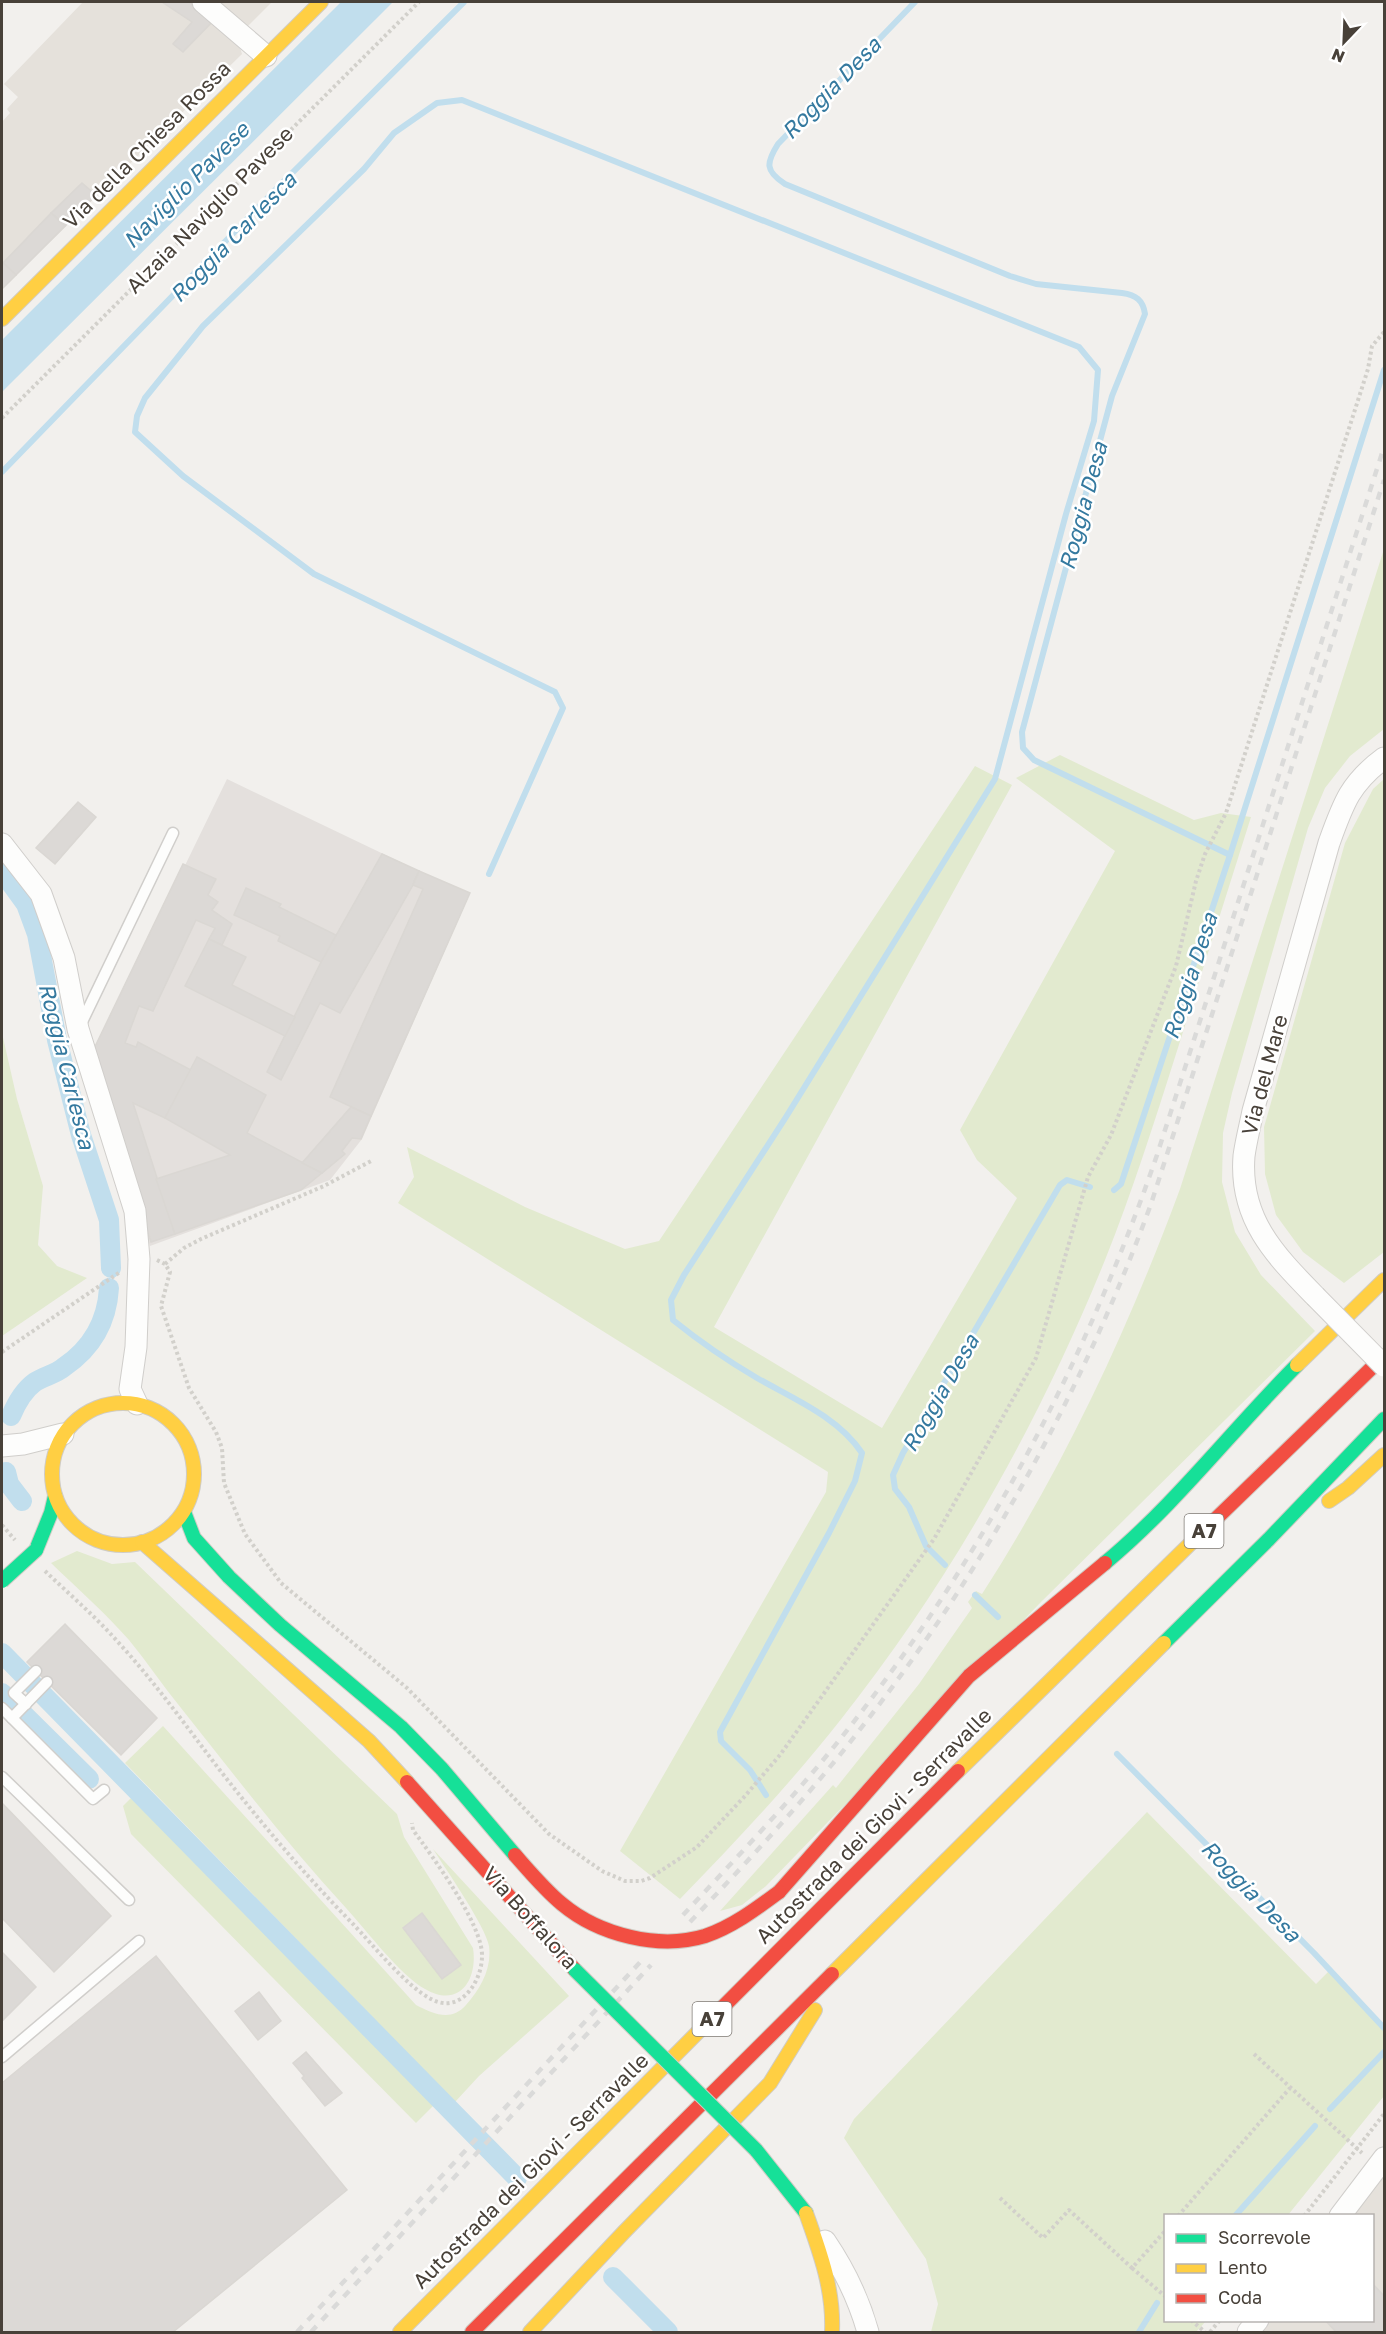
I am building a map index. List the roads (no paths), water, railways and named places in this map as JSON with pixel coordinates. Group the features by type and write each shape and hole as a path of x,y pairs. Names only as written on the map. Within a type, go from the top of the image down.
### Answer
{"main road":[{"name":"Via della Chiesa Rossa","path":"2,319 321,2"},
{"path":"184,1512 194,1538 229,1577 280,1625 401,1727 563,1906 597,1927 640,1940 682,1941 703,1937 741,1920 779,1892 969,1676 1141,1533 1202,1469 1257,1406 1384,1281"},
{"name":"Autostrada dei Giovi - Serravalle","path":"400,2332 1023,1707 1384,1356"},
{"path":"115,1403 137,1404 165,1416 178,1429 188,1444 193,1461 194,1478 191,1496 184,1512 166,1531 142,1542 115,1545 89,1537 69,1521 55,1496 51,1480 52,1463 63,1434 82,1415 98,1407 115,1403"},
{"name":"A7","path":"472,2332 1269,1539 1384,1419"},
{"path":"1269,1539 1348,1488 1384,1455"},
{"path":"1137,1554 1202,1469"},
{"path":"36,1550 55,1496"},
{"path":"72,1539 89,1537"},
{"name":"Via Boffalora","path":"142,1542 369,1741 575,1970 756,2150 806,2213"},
{"path":"2,1581 36,1550 54,1544"},
{"path":"1023,1707 1073,1640"},
{"path":"530,2332 770,2083 841,1967"},
{"path":"806,2213 828,2281 834,2316 832,2332"}],"street":[{"path":"204,2 266,56"},
{"name":"Via del Mare","path":"1384,758 1362,777 1343,802 1329,843 1253,1111 1245,1155 1246,1191 1261,1234 1279,1260 1384,1366"},
{"path":"2,844 41,894 64,958 78,1029 135,1211 140,1259 137,1340 130,1383 131,1394 137,1404"},
{"path":"2,1446 23,1444 63,1434"},
{"path":"1342,2214 1384,2158"},
{"name":"Via Boffalora","path":"806,2213 839,2261 862,2311 868,2332"}],"lane":[{"path":"78,1029 173,833"},
{"path":"26,1704 14,1693 36,1671"},
{"path":"12,1718 47,1683"},
{"path":"2,1708 93,1799 104,1790"},
{"path":"2,1777 129,1900"},
{"path":"2,2057 139,1941"}],"water":[{"name":"Naviglio Pavese","path":"341,2 393,2 2,392 2,340"}],"waterway":[{"name":"Roggia Carlesca","path":"2,472 278,187 464,2"},
{"name":"Roggia Desa","path":"915,2 778,144 771,156 771,171 785,184 1010,276 1036,284 1127,294 1141,302 1145,314 1112,396 1022,732 1023,748 1034,760 1230,855"},
{"path":"489,874 563,708 555,692 314,574 183,476 135,432 137,416 145,398 203,326 364,169 394,133 437,103 462,100 1079,347 1098,370 1094,421 1066,514 995,779 786,1117 684,1275 671,1300 673,1320 735,1365 828,1419 841,1429 862,1453 855,1481 829,1533 720,1732 721,1741 750,1770 766,1795"},
{"path":"1114,1190 1121,1184 1230,855 1384,370"},
{"name":"Roggia Carlesca","path":"2,871 26,904 37,934 57,1040 81,1135 109,1220 111,1268"},
{"name":"Roggia Desa","path":"945,1565 926,1546 909,1507 895,1489 893,1475 903,1453 1060,1185 1067,1180 1090,1187"},
{"name":"Roggia Carlesca","path":"11,1416 31,1385 74,1360 90,1343 105,1312 109,1288"},
{"name":"Roggia Carlesca","path":"6,1472 9,1484 22,1501"},
{"name":"Roggia Desa","path":"975,1595 998,1617"},
{"path":"2,1653 517,2178"},
{"path":"2,1693 89,1779"},
{"name":"Roggia Desa","path":"1117,1754 1314,1953 1384,2028"},
{"name":"Roggia Desa","path":"1330,2109 1384,2052"},
{"name":"Roggia Desa","path":"1237,2214 1315,2126"},
{"path":"613,2277 668,2332"},
{"name":"Roggia Desa","path":"1139,2332 1157,2303"}],"railway":[{"path":"683,1915 812,1773 901,1659 989,1523 1065,1380 1129,1232 1157,1155 1384,447"},
{"path":"690,1922 818,1781 904,1671 947,1609 1026,1479 1094,1344 1151,1204 1384,480"},
{"path":"297,2332 644,1958"},
{"path":"311,2332 651,1965"}]}
